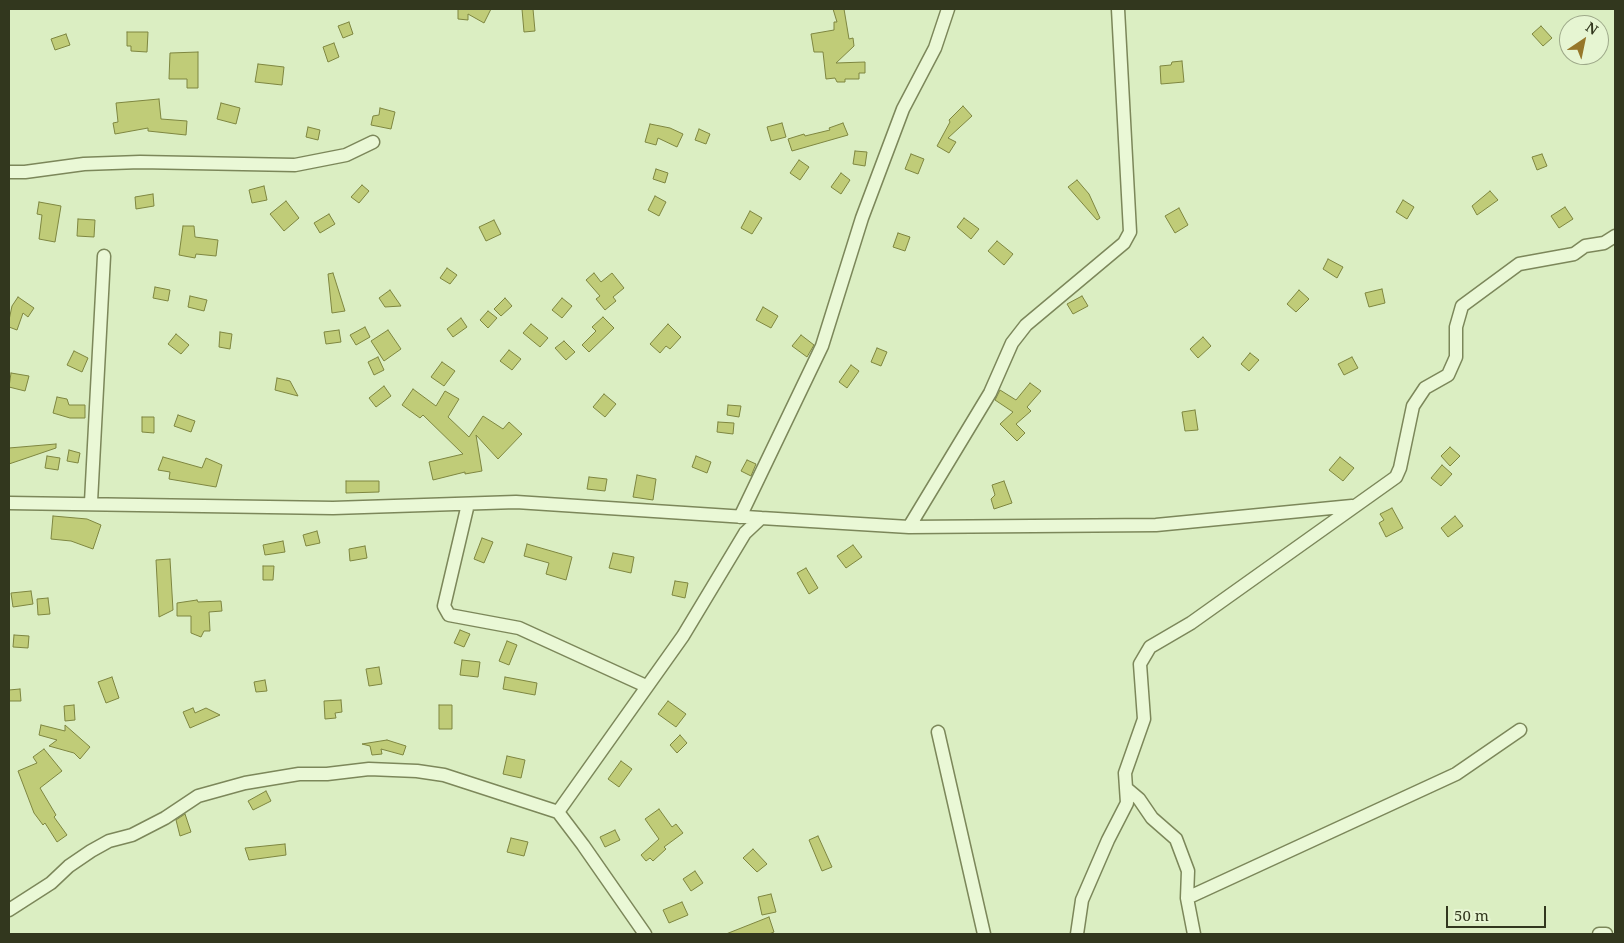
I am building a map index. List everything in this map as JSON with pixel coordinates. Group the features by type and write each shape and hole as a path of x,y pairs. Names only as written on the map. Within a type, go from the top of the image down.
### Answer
{"street":[{"path":"740,517 822,346 862,218 903,109 935,48 948,9"},
{"path":"909,527 990,393 1012,343 1026,325 1124,243 1130,232 1118,9"},
{"path":"9,172 25,172 84,164 140,162 295,165 346,155 373,142"},
{"path":"1077,934 1082,900 1108,840 1128,803 1125,773 1144,718 1140,664 1150,647 1191,623 1396,477 1400,468 1413,406 1425,388 1448,375 1456,357 1456,327 1462,306 1519,264 1574,254 1585,246 1604,243 1615,236"},
{"path":"91,502 104,256"},
{"path":"9,503 91,502 333,508 516,502 909,527 1156,525 1354,506"},
{"path":"468,504 444,606 449,615 519,628 646,686"},
{"path":"558,812 683,636 745,533 761,518"},
{"path":"1187,898 1456,774 1520,730"},
{"path":"938,732 984,934"},
{"path":"9,910 51,882 69,866 109,841 132,834 157,822 198,796 254,781 299,774 328,774 369,769 417,771 452,777 558,812 645,934"},
{"path":"1126,788 1139,799 1152,818 1176,839 1188,871 1187,898 1194,934"},
{"path":"1598,934 1606,934"}],"building":[{"path":"458,9 491,9 484,23 468,14 468,20 458,19"},
{"path":"522,9 533,9 535,31 524,32"},
{"path":"833,9 844,9 849,39 853,38 854,46 836,63 865,62 865,73 859,73 859,79 845,79 845,82 837,82 835,78 826,79 823,52 814,52 811,34 834,30 834,22 837,22"},
{"path":"349,22 353,34 343,38 338,26"},
{"path":"1541,26 1552,38 1543,46 1532,34"},
{"path":"127,32 148,32 147,52 131,51 131,46 127,46"},
{"path":"66,34 70,45 55,50 51,39"},
{"path":"334,43 339,57 328,62 323,47"},
{"path":"198,52 198,88 187,88 187,79 169,79 170,53"},
{"path":"1182,61 1184,82 1161,84 1160,66"},
{"path":"258,64 284,67 282,85 255,82"},
{"path":"159,99 161,119 187,121 186,135 148,131 148,128 115,134 113,123 118,122 116,103"},
{"path":"221,103 240,108 236,124 217,119"},
{"path":"963,106 972,116 948,138 956,142 949,153 937,146 950,122 949,120"},
{"path":"380,108 395,112 391,129 371,125 373,116 379,115"},
{"path":"782,123 786,137 771,141 767,127"},
{"path":"843,123 848,135 792,151 788,139 804,134 805,136 830,130 829,128"},
{"path":"650,124 670,128 683,134 677,147 658,138 656,145 645,142"},
{"path":"308,127 320,130 318,140 306,137"},
{"path":"699,129 710,134 706,144 695,140"},
{"path":"855,151 867,152 865,166 853,164"},
{"path":"911,154 924,159 918,174 905,169"},
{"path":"1542,154 1547,166 1537,170 1532,157"},
{"path":"799,160 809,167 800,180 790,173"},
{"path":"656,169 668,173 665,183 653,179"},
{"path":"841,173 850,180 841,194 831,187"},
{"path":"1077,180 1089,194 1100,218 1097,220 1068,187"},
{"path":"362,185 369,191 359,203 351,197"},
{"path":"264,186 267,200 252,203 249,190"},
{"path":"1490,191 1498,200 1477,215 1472,206"},
{"path":"153,194 154,206 136,209 135,197"},
{"path":"655,196 666,202 659,216 648,210"},
{"path":"1403,200 1414,207 1407,219 1396,212"},
{"path":"286,201 299,218 284,231 270,214"},
{"path":"39,202 61,206 55,242 39,239 42,215 37,214"},
{"path":"1565,207 1573,219 1559,228 1551,216"},
{"path":"1179,208 1188,225 1175,233 1165,216"},
{"path":"750,211 762,218 752,234 741,228"},
{"path":"329,214 335,224 320,233 314,223"},
{"path":"964,218 979,229 971,239 957,227"},
{"path":"78,219 95,220 94,237 77,236"},
{"path":"494,220 501,234 486,241 479,227"},
{"path":"183,226 194,226 195,237 218,240 216,256 196,254 195,258 179,255"},
{"path":"898,233 910,237 905,251 893,247"},
{"path":"997,241 1013,254 1004,265 988,251"},
{"path":"1328,259 1343,267 1337,278 1323,269"},
{"path":"447,268 457,275 450,284 440,278"},
{"path":"333,273 345,311 332,313 328,274"},
{"path":"594,273 601,282 612,273 624,288 613,297 616,301 605,310 596,299 600,296 586,280"},
{"path":"155,287 170,290 168,301 153,298"},
{"path":"1382,289 1385,303 1369,307 1365,293"},
{"path":"390,290 401,306 385,307 379,298"},
{"path":"1299,290 1309,299 1296,312 1287,304"},
{"path":"190,296 207,300 204,311 188,307"},
{"path":"1082,296 1088,306 1073,314 1067,304"},
{"path":"18,297 34,308 28,317 23,313 17,330 9,327 9,320 12,306"},
{"path":"505,298 512,306 501,316 494,309"},
{"path":"562,298 572,306 562,318 552,310"},
{"path":"763,307 778,316 771,328 756,320"},
{"path":"488,311 497,318 488,328 480,320"},
{"path":"603,317 614,328 589,352 582,345 596,331 592,327"},
{"path":"461,318 467,327 453,337 447,329"},
{"path":"531,324 548,338 540,347 523,333"},
{"path":"668,324 681,337 670,349 666,346 660,353 650,344"},
{"path":"365,327 370,337 356,345 350,335"},
{"path":"339,330 341,342 326,344 324,332"},
{"path":"388,330 401,349 384,361 371,341"},
{"path":"220,332 232,334 230,349 219,347"},
{"path":"176,334 189,345 181,354 168,344"},
{"path":"801,335 814,345 807,357 792,346"},
{"path":"1203,337 1211,346 1198,358 1190,349"},
{"path":"564,341 575,352 566,360 555,348"},
{"path":"877,348 887,352 881,366 871,362"},
{"path":"509,350 521,359 512,370 500,361"},
{"path":"74,351 88,358 82,372 67,365"},
{"path":"1250,353 1259,360 1249,371 1241,364"},
{"path":"378,357 384,370 374,375 368,362"},
{"path":"1352,357 1358,368 1344,375 1338,364"},
{"path":"442,362 455,371 444,386 431,377"},
{"path":"851,365 859,371 847,388 839,382"},
{"path":"11,373 29,376 25,391 9,387"},
{"path":"277,378 290,381 298,396 275,390"},
{"path":"1030,383 1041,391 1027,407 1031,411 1016,424 1025,433 1017,441 1000,424 1013,412 995,400 1000,390 1016,400"},
{"path":"384,386 391,396 376,407 369,398"},
{"path":"413,389 436,406 445,391 459,399 448,417 469,437 483,416 503,429 509,422 522,434 498,459 476,435 482,471 465,474 465,472 433,480 429,462 463,454 423,415 420,418 402,405"},
{"path":"604,394 616,404 605,417 593,407"},
{"path":"57,397 67,399 69,405 85,405 85,418 70,418 53,413"},
{"path":"728,405 741,406 739,417 727,415"},
{"path":"1195,410 1198,430 1185,431 1182,412"},
{"path":"178,415 195,421 191,432 174,426"},
{"path":"142,417 154,417 154,433 142,432"},
{"path":"718,422 734,423 733,434 717,432"},
{"path":"56,444 56,448 9,464 9,448"},
{"path":"1450,447 1460,456 1450,466 1441,456"},
{"path":"69,450 80,453 78,463 67,461"},
{"path":"47,456 60,458 58,470 45,468"},
{"path":"696,456 711,462 707,473 692,467"},
{"path":"163,457 202,468 206,458 222,465 216,487 169,479 170,472 158,470"},
{"path":"1340,457 1354,468 1343,481 1329,470"},
{"path":"747,460 756,464 751,476 741,471"},
{"path":"1442,465 1452,474 1441,486 1431,478"},
{"path":"637,475 656,479 653,500 633,497"},
{"path":"589,477 607,479 605,491 587,489"},
{"path":"346,481 379,481 379,492 346,493"},
{"path":"1004,481 1012,503 994,509 991,499 995,495 992,485"},
{"path":"1392,508 1403,528 1386,537 1379,523 1384,520 1380,514"},
{"path":"53,516 87,519 101,525 93,549 71,541 51,539"},
{"path":"1455,516 1463,526 1448,537 1441,528"},
{"path":"317,531 320,543 306,546 303,535"},
{"path":"482,538 493,542 484,563 474,559"},
{"path":"283,541 285,552 265,555 263,545"},
{"path":"527,544 572,557 566,580 546,574 549,563 524,556"},
{"path":"853,545 862,557 846,568 837,556"},
{"path":"365,546 367,558 350,561 349,549"},
{"path":"613,553 634,557 631,573 609,568"},
{"path":"170,559 173,610 159,617 156,560"},
{"path":"263,566 274,566 273,580 263,580"},
{"path":"806,568 818,588 809,594 797,573"},
{"path":"675,581 688,583 685,598 672,595"},
{"path":"31,591 33,604 13,607 11,593"},
{"path":"48,598 50,614 38,615 37,599"},
{"path":"197,600 198,602 221,601 222,611 209,612 210,631 204,631 201,637 191,633 191,616 177,616 177,603"},
{"path":"460,630 470,634 464,647 454,643"},
{"path":"14,635 29,636 28,648 13,647"},
{"path":"507,641 517,645 509,665 499,661"},
{"path":"462,660 480,662 478,677 460,675"},
{"path":"379,667 382,684 369,686 366,669"},
{"path":"112,677 119,698 106,703 98,682"},
{"path":"505,677 537,683 535,695 503,689"},
{"path":"265,680 267,691 256,692 254,682"},
{"path":"20,689 21,701 9,701 9,690"},
{"path":"341,700 342,712 335,713 336,718 325,719 324,701"},
{"path":"668,701 686,714 676,727 658,714"},
{"path":"74,705 75,720 65,721 64,706"},
{"path":"439,705 452,705 452,729 439,729"},
{"path":"193,708 195,713 206,708 220,715 190,728 183,712"},
{"path":"41,725 65,731 65,725 90,747 80,759 74,753 49,746 57,740 39,735"},
{"path":"680,735 687,743 677,753 670,745"},
{"path":"387,740 406,746 403,755 381,749 382,754 372,755 370,746 362,744"},
{"path":"44,749 62,771 40,788 56,815 54,817 67,835 57,842 45,823 43,825 34,813 18,771 37,763 33,757"},
{"path":"507,756 525,760 521,778 503,774"},
{"path":"621,761 632,769 619,787 608,779"},
{"path":"266,791 271,801 253,810 248,801"},
{"path":"659,809 672,827 676,824 683,833 664,847 666,849 653,861 650,858 646,861 641,855 659,839 645,819"},
{"path":"185,814 191,832 180,836 176,820"},
{"path":"615,830 620,840 605,847 600,837"},
{"path":"818,836 832,867 822,871 809,840"},
{"path":"511,838 528,842 524,856 507,852"},
{"path":"285,844 286,855 249,860 245,848"},
{"path":"753,849 767,864 757,872 743,858"},
{"path":"695,871 703,883 691,891 683,879"},
{"path":"771,894 776,912 762,915 758,897"},
{"path":"682,902 688,915 669,923 663,910"},
{"path":"769,917 774,932 769,934 726,934"}]}
